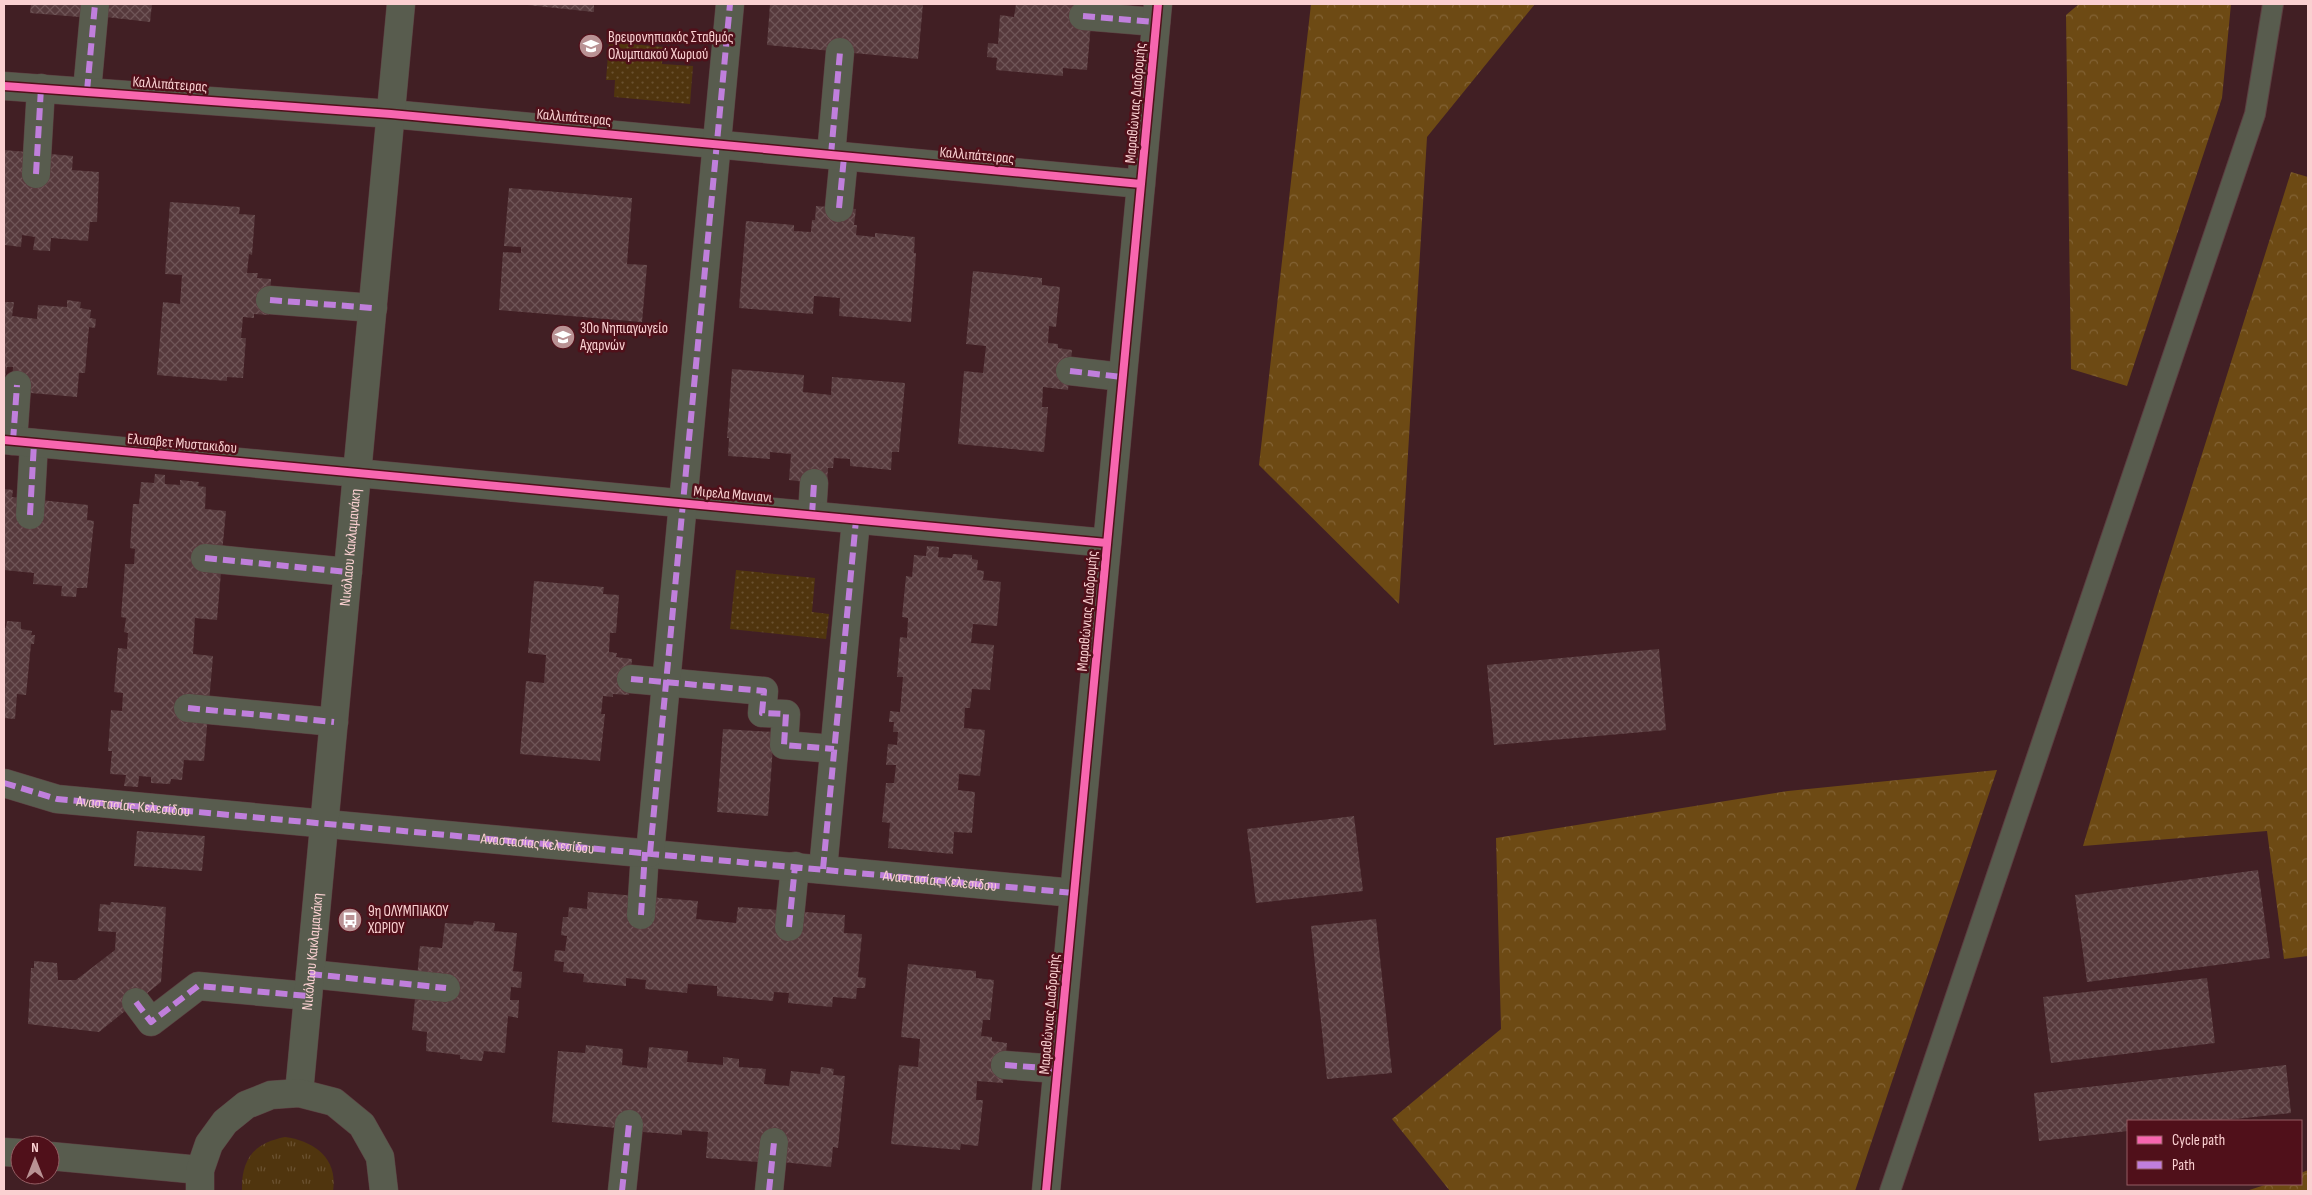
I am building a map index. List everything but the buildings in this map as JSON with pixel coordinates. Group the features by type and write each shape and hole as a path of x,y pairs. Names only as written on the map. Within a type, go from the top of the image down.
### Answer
{"street":[{"path":"87,92 95,4"},
{"name":"Νικόλαου Κακλαμανάκη","path":"299,1093 401,4"},
{"path":"641,915 666,682 730,4"},
{"path":"1083,16 1157,13"},
{"name":"Μαραθώνιας Διαδρομής","path":"1046,1191 1157,13"},
{"path":"839,208 837,156 840,52"},
{"name":"Καλλιπάτειρας","path":"4,86 391,114 1141,184"},
{"path":"36,174 41,88"},
{"path":"270,300 373,308"},
{"path":"1070,371 1122,377"},
{"path":"17,385 17,442 30,515"},
{"name":"Ελισαβετ Μυστακιδου","path":"17,442 357,473"},
{"name":"Μιρελα Μανιανι","path":"357,473 1107,543"},
{"path":"812,515 814,483"},
{"path":"823,869 856,520"},
{"path":"205,558 348,572"},
{"path":"631,679 764,690 762,713 786,714 784,745 834,749"},
{"path":"188,708 334,722"},
{"name":"Αναστασίας Κελεσίδου","path":"4,783 57,799 324,822 1074,893"},
{"path":"789,927 795,866"},
{"path":"136,1002 151,1022 198,986 309,985 446,988"},
{"path":"1004,1065 1058,1069"},
{"path":"60,1158 200,1181 209,1144 225,1122 246,1105 271,1095 299,1093 334,1102 362,1125 380,1157 384,1191"},
{"path":"622,1191 629,1124"},
{"path":"769,1191 774,1142"}],"lane":[{"path":"1890,1191 2255,114 2273,4"}],"green space":[{"path":"1311,4 1535,4 1427,137 1399,604 1259,465"},
{"path":"2079,4 2231,4 2222,98 2127,386 2071,369 2066,15"},
{"path":"609,42 663,47 662,64 693,66 690,104 614,97 615,80 606,80"},
{"path":"2291,172 2308,177 2308,956 2284,959 2267,831 2083,846 2155,603"},
{"path":"736,570 815,578 812,612 829,614 826,639 730,629"},
{"path":"1997,770 1855,1191 1450,1191 1392,1119 1501,1029 1496,838 1788,791"},
{"path":"285,1137 305,1142 322,1153 332,1169 334,1179 333,1191 242,1191 244,1170 252,1154 265,1143"},
{"path":"2308,1170 2308,1191 2246,1191 2265,1185 2302,1185 2302,1173"}],"marked path":[{"path":"87,91 95,4"},
{"path":"650,853 730,4"},
{"path":"1083,16 1156,22"},
{"path":"831,155 840,52"},
{"path":"36,174 41,88"},
{"path":"839,208 844,157"},
{"path":"270,300 373,308"},
{"path":"1070,371 1122,377"},
{"path":"13,441 17,385"},
{"path":"30,515 34,443"},
{"path":"812,515 814,483"},
{"path":"823,869 856,520"},
{"path":"205,558 348,572"},
{"path":"631,679 764,691 762,713 786,714 784,745 834,749"},
{"path":"188,708 334,722"},
{"path":"4,783 57,799 1074,893"},
{"path":"641,915 645,852"},
{"path":"789,927 795,866"},
{"path":"310,974 446,988"},
{"path":"136,1002 151,1022 198,986 308,996"},
{"path":"1005,1065 1057,1069"},
{"path":"622,1191 629,1124"},
{"path":"769,1191 774,1142"}],"cycle path":[{"path":"1046,1191 1158,4"},
{"path":"4,86 391,114 1141,184"},
{"path":"4,440 1107,543"}],"place":[{"name":"Βρεφονηπιακός Σταθμός Ολυμπιακού Χωριού","path":"591,46"},
{"name":"30ο Νηπιαγωγείο Αχαρνών","path":"563,337"},
{"name":"9η ΟΛΥΜΠΙΑΚΟΥ ΧΩΡΙΟΥ","path":"350,920"}]}
